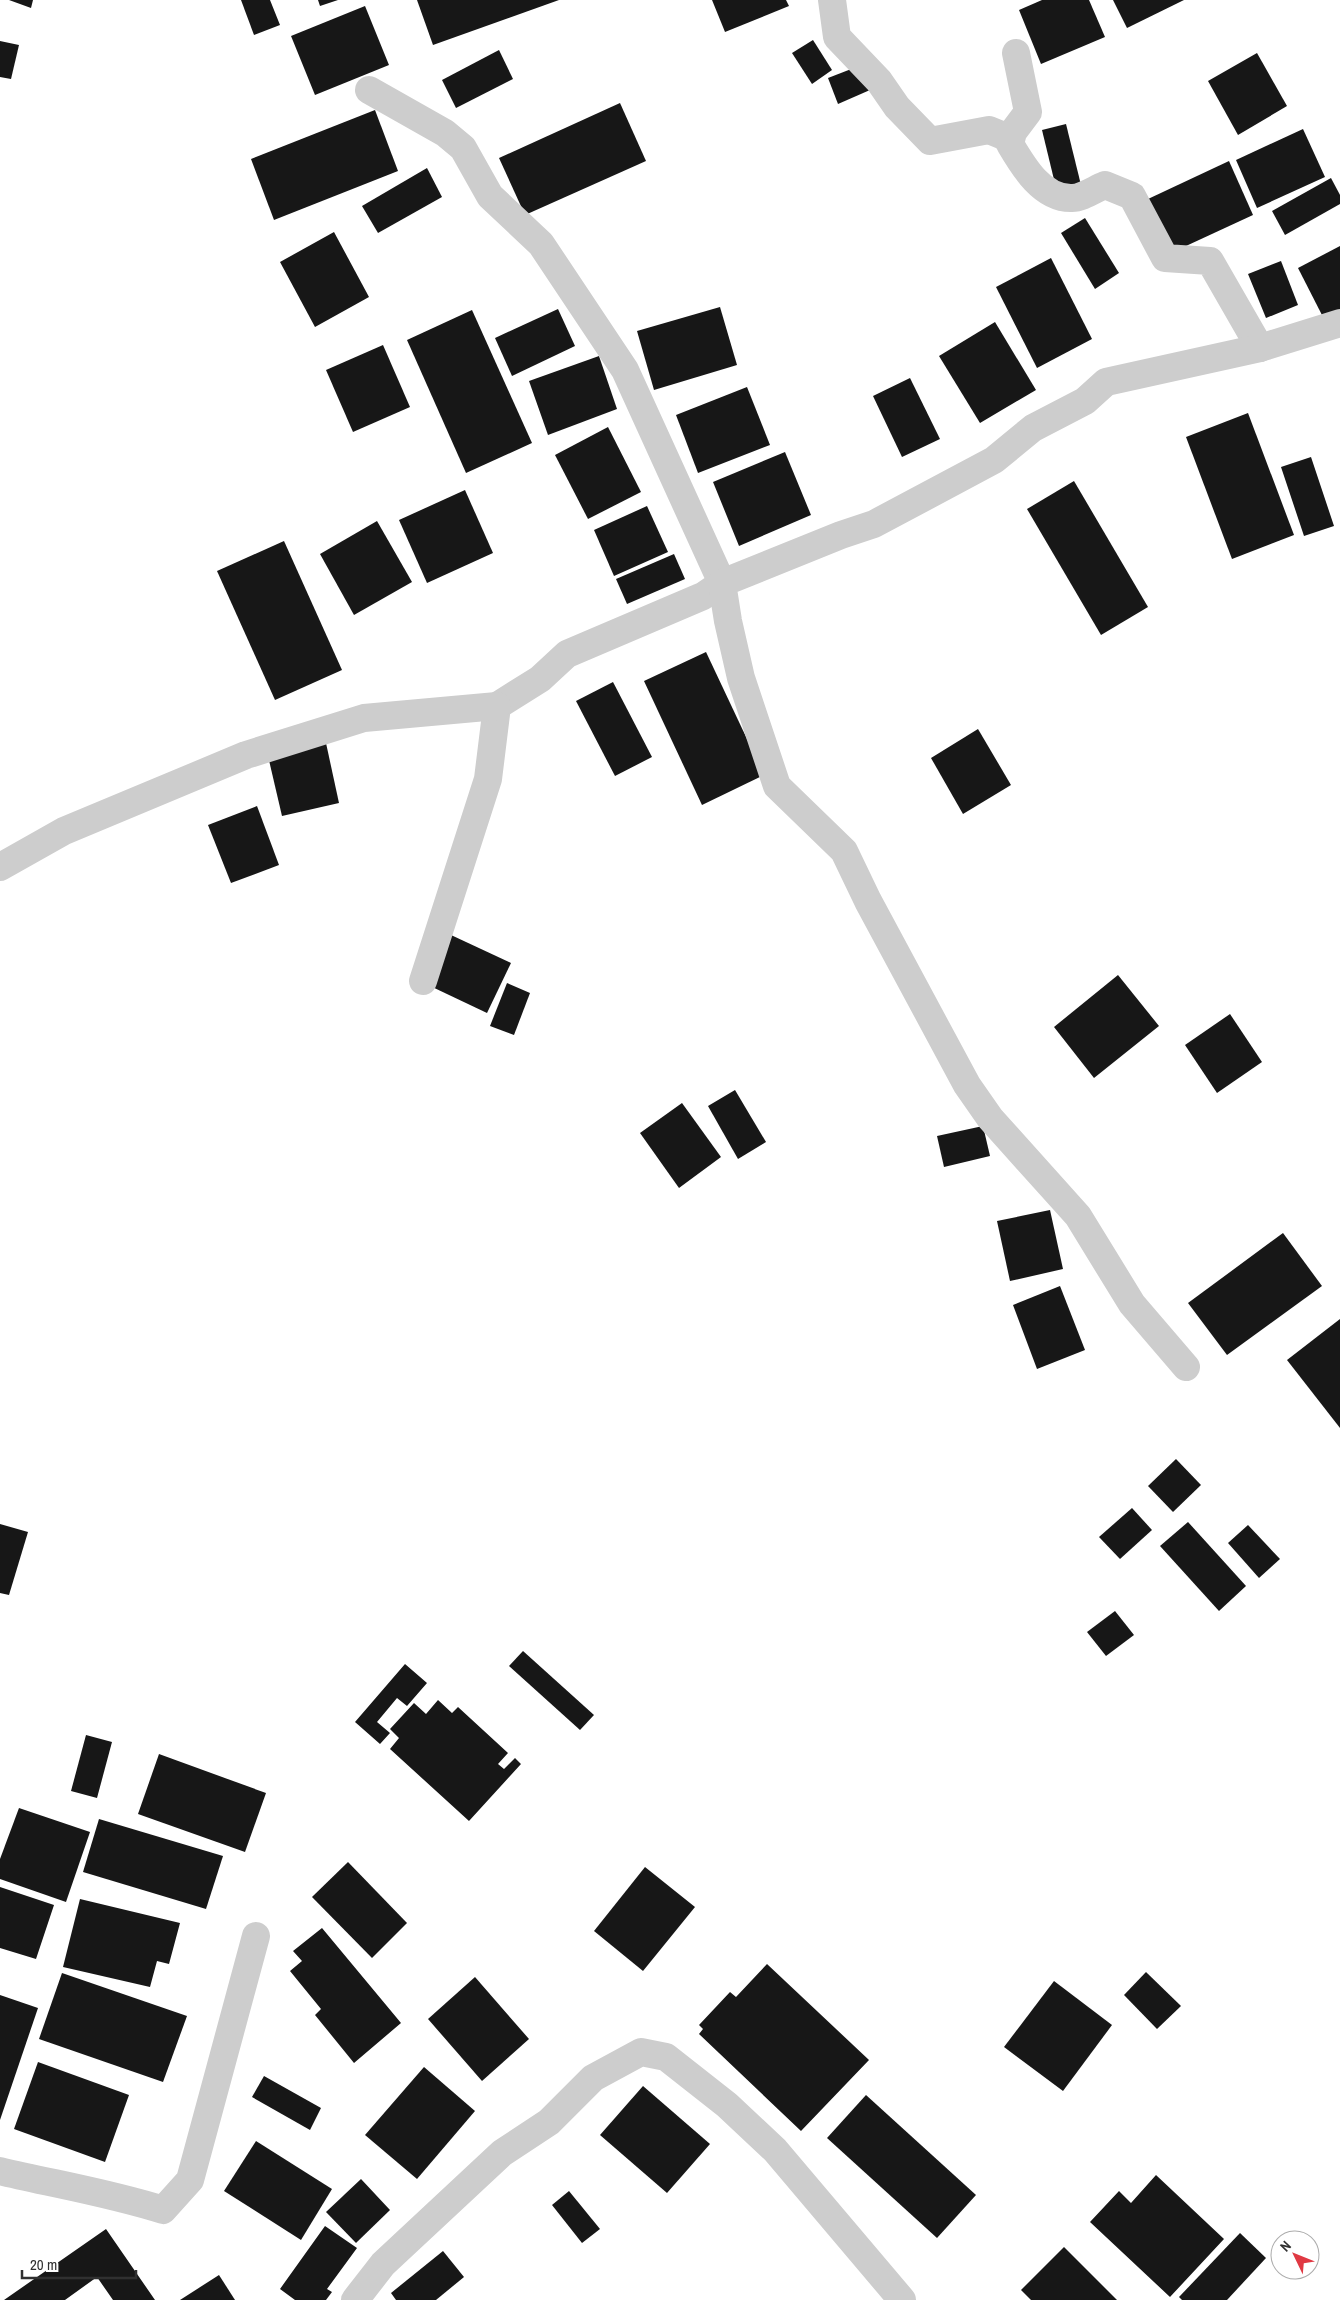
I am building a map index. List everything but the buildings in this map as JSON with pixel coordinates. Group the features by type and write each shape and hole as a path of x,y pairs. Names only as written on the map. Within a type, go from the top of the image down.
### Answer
{"street":[{"path":"832,0 837,37 879,81 898,107 930,141 989,130 1011,139"},
{"path":"1016,53 1028,112 1014,132 1010,144 1026,172 1056,197 1074,198 1105,185 1132,196 1165,258 1210,261 1260,348"},
{"path":"369,90 445,133 464,148 490,196 541,244 625,370 722,583 728,621 741,678 777,786 844,851 868,901 966,1085 990,1118 1078,1216 1132,1304 1186,1367"},
{"path":"0,867 64,831 246,755 364,718 497,706 540,680 567,654 703,596 722,583 841,535 874,524 994,460 1033,428 1085,401 1106,382 1260,348 1340,323"},
{"path":"423,982 488,779 497,706"},
{"path":"0,2171 88,2192 121,2196 163,2210 190,2180 256,1936"},
{"path":"356,2300 383,2264 502,2153 549,2122 593,2078 641,2052 666,2057 727,2105 775,2150 902,2300"}]}
